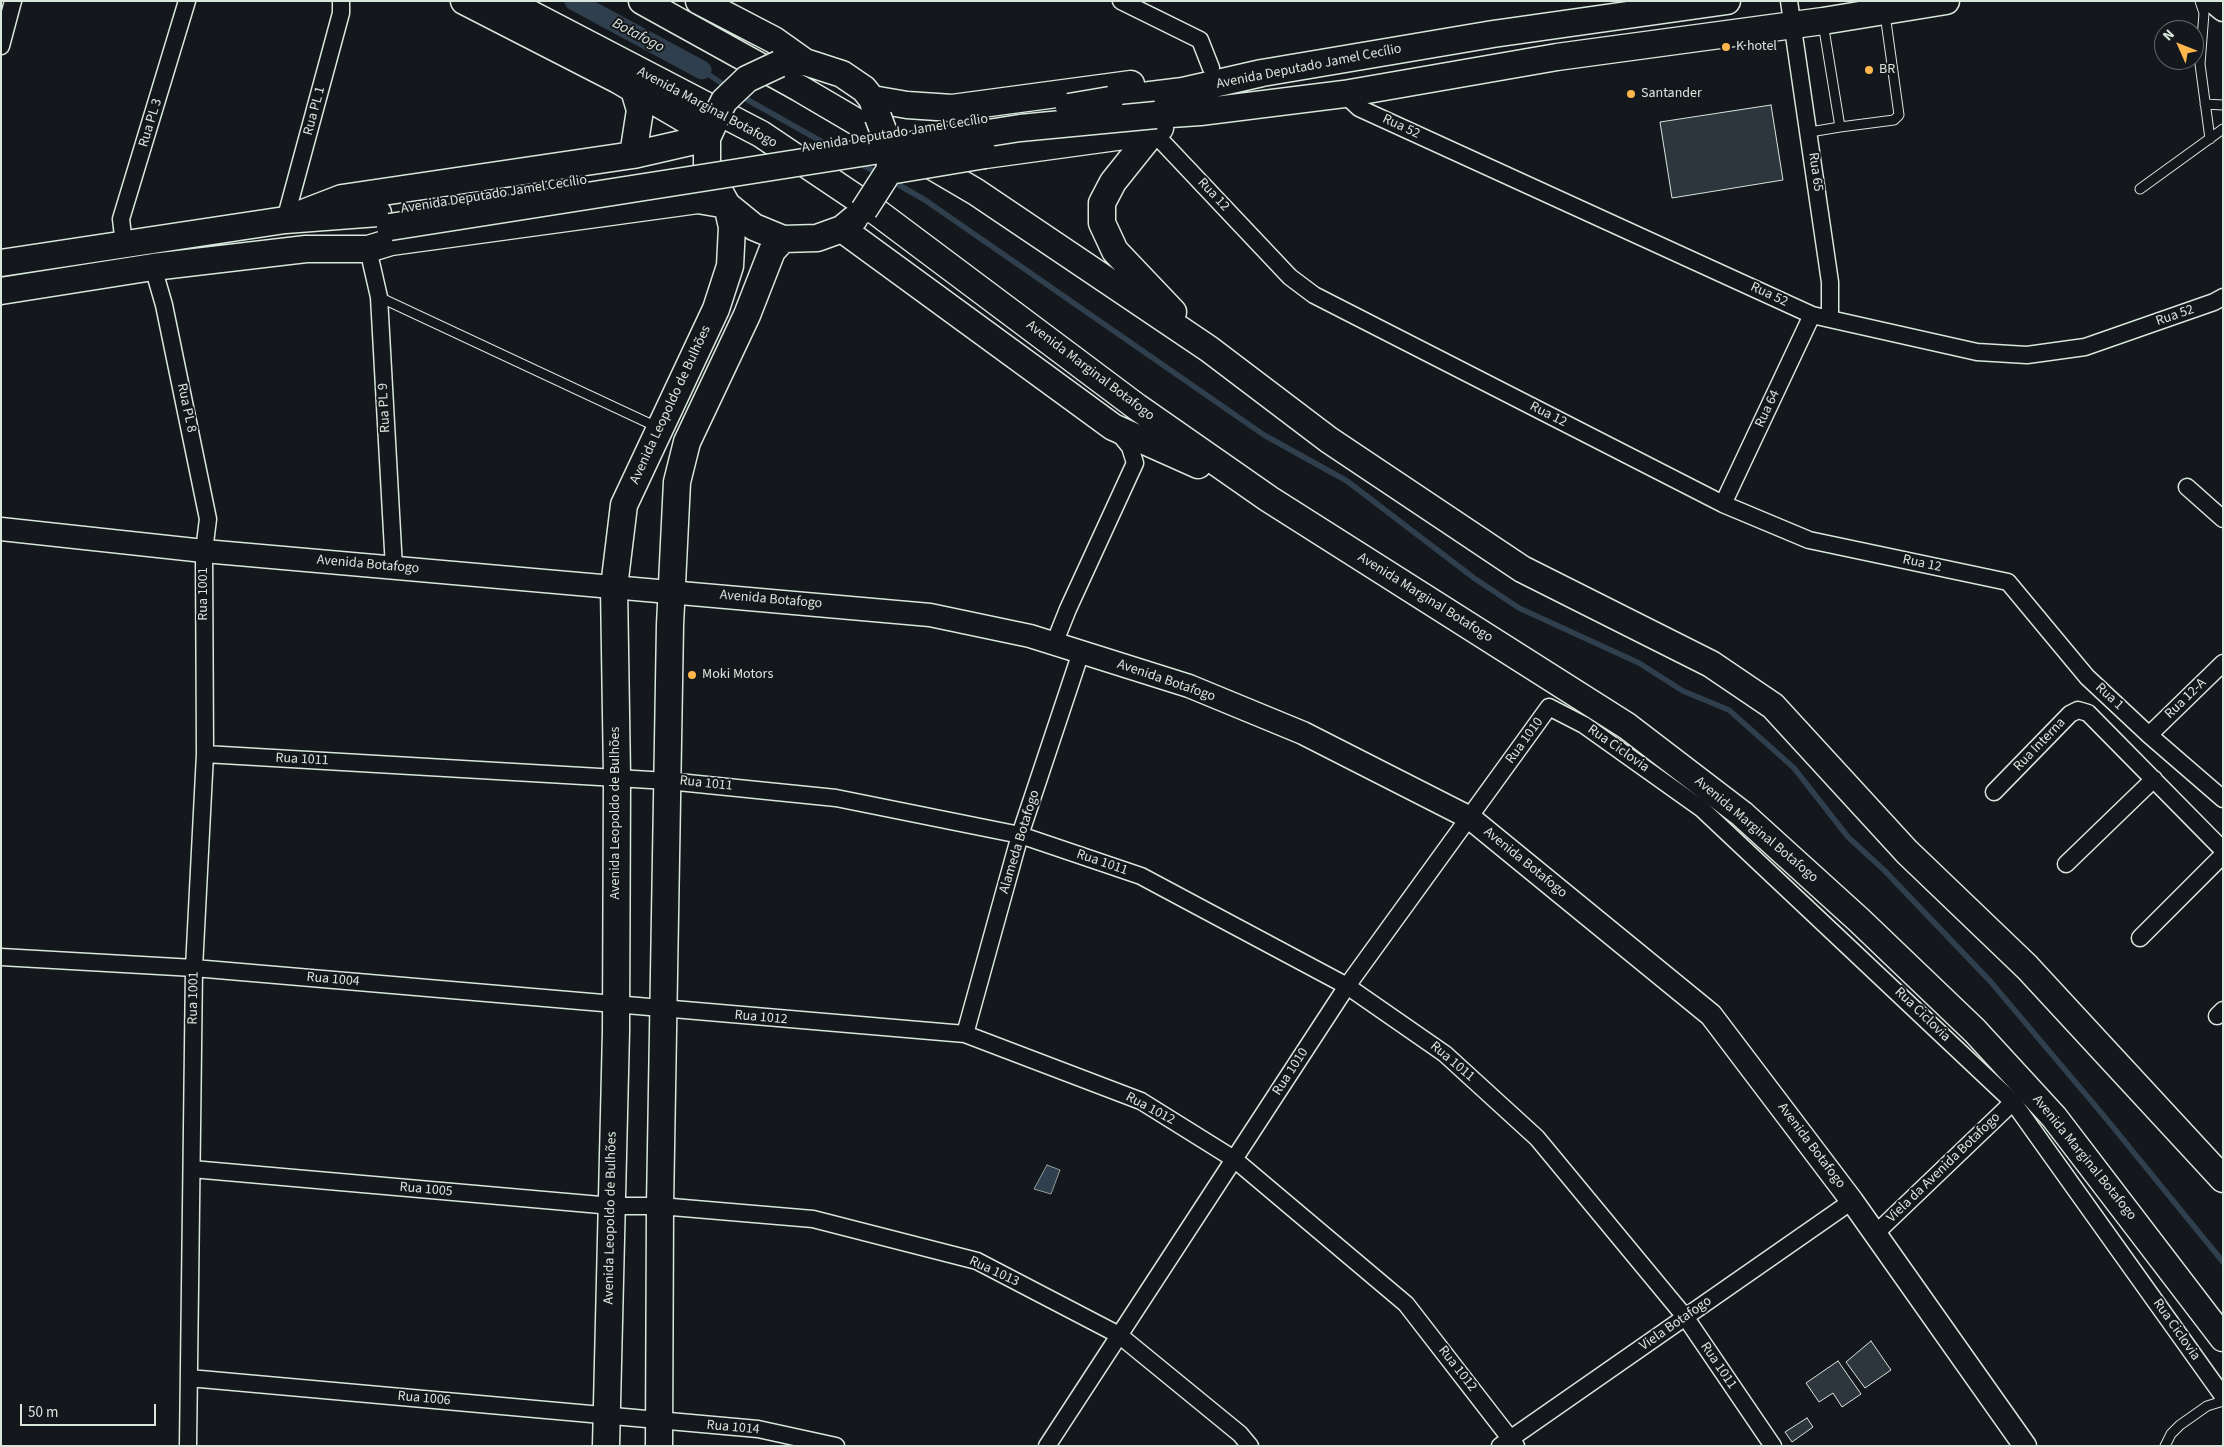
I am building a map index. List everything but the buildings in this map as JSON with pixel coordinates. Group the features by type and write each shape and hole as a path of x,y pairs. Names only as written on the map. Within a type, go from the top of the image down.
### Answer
{"main road":[{"path":"464,1 634,90 688,121 711,128"},
{"name":"Avenida Marginal Botafogo","path":"506,1 761,134 874,210 1137,407 1269,499 1627,726 1742,814 1900,959 1975,1031 2041,1103 2223,1338"},
{"path":"642,1 799,88 976,192 1208,349 1329,440 1522,570 1711,664 1773,706 1907,852 2027,967 2223,1178"},
{"path":"699,1 774,40 806,62 842,74 864,89 875,108 892,154 889,171 864,210 842,229 817,238 783,239 754,227 727,205 707,169 711,128 724,101 747,79 779,64 806,62"},
{"name":"Avenida Deputado Jamel Cecílio","path":"306,249 384,220 1110,100 1183,92 1262,72 1493,34 1681,4 1727,1"},
{"name":"Avenida Deputado Jamel Cecílio","path":"1,263 285,220 384,220 1020,128 1154,123 1200,112 1344,94 1557,57 1791,13 1823,21 1946,1"},
{"path":"875,108 907,105 952,108 1132,84 1211,68 1262,72"},
{"path":"633,155 640,110 634,90"},
{"path":"1154,123 1113,182 1102,203 1102,224 1115,251 1208,349"},
{"path":"889,171 1154,123"},
{"path":"285,220 342,198 633,155 711,128"},
{"name":"Avenida Deputado Jamel Cecílio","path":"1,291 153,267 306,249 368,249 391,242 698,200 727,205"},
{"name":"Avenida Leopoldo de Bulhões","path":"606,1446 616,1003 617,777 614,587 624,505 716,309 730,266 732,227 727,205"},
{"path":"842,229 1113,427 1143,438 1269,499"},
{"path":"659,1434 660,1206 671,591 677,482 686,442 747,315 772,251 783,239"}],"street":[{"path":"1,46 12,1"},
{"name":"Rua PL 3","path":"124,244 121,218 187,1"},
{"name":"Rua PL 1","path":"285,220 341,13 341,1"},
{"path":"1121,1 1200,40 1211,68"},
{"path":"2212,1 2223,11"},
{"name":"Rua 65","path":"1791,13 1810,132 1830,282 1830,319"},
{"name":"Rua 52","path":"1344,94 1359,108 1812,315 1977,352 2027,355 2085,347 2214,302 2223,297"},
{"name":"Rua 12","path":"1154,123 1290,277 1314,295 1723,504 1809,540 2008,582"},
{"name":"Rua PL 9","path":"368,249 378,297 394,568"},
{"name":"Rua PL 8","path":"153,267 164,304 208,519 204,551"},
{"name":"Rua 64","path":"1723,504 1812,315"},
{"path":"1054,644 1068,609 1135,463 1130,446 1113,427"},
{"path":"2187,487 2223,519"},
{"name":"Avenida Botafogo","path":"1,529 204,551 930,615 1030,636 1189,686 1302,734 1470,818 1711,1015 1852,1201 2025,1446"},
{"name":"Rua 1001","path":"188,1446 194,968 205,754 204,551"},
{"name":"Rua 1","path":"2008,582 2088,677 2149,735 2223,799"},
{"name":"Alameda Botafogo","path":"966,1034 1020,835 1081,652"},
{"name":"Rua 12-A","path":"2149,735 2223,664"},
{"name":"Rua 1010","path":"1047,1446 1347,986 1549,707"},
{"name":"Rua Ciclovia","path":"1549,707 1584,724 1702,809 2013,1102 2223,1396"},
{"name":"Rua Interna","path":"1994,792 2070,714 2078,710 2088,713 2223,850"},
{"name":"Rua 1011","path":"205,754 617,777 836,798 1020,835 1141,876 1347,986 1445,1054 1537,1138 1686,1318 1773,1446"},
{"path":"2066,864 2154,779"},
{"path":"2140,938 2223,855"},
{"name":"Rua 1004","path":"1,957 194,968 595,1003 616,1003 664,1010"},
{"name":"Rua 1012","path":"664,1010 966,1034 1141,1101 1234,1159 1406,1304 1509,1443"},
{"name":"Viela da Avenida Botafogo","path":"1876,1234 2013,1102"},
{"name":"Rua 1005","path":"192,1169 612,1206 660,1206"},
{"name":"Viela Botafogo","path":"1509,1443 1852,1201"},
{"name":"Rua 1013","path":"660,1206 813,1219 977,1261 1119,1335 1240,1434 1250,1446"},
{"name":"Rua 1006","path":"189,1378 606,1415 659,1434"},
{"name":"Rua 1014","path":"659,1434 758,1429 836,1446"}],"lane":[{"path":"2200,1 2204,13 2200,64 2210,139"},
{"path":"1810,132 1894,120 1899,115 1885,11"},
{"path":"1823,21 1840,127"},
{"path":"2205,104 2223,105"},
{"path":"2140,189 2223,129"},
{"path":"378,297 661,428"},
{"path":"2165,1446 2171,1434 2180,1425 2207,1406 2223,1401"}],"water":[{"path":"1047,1165 1060,1170 1051,1194 1034,1189"}],"waterway":[{"name":"Botafogo","path":"574,1 702,70"},
{"path":"702,70 727,87"},
{"path":"739,95 833,148"},
{"path":"859,163 879,174"},
{"path":"892,181 925,200 1264,435 1347,481 1474,578 1519,608 1639,663 1683,691 1729,710 1794,768 1848,837 1884,870 1990,981 2104,1116 2223,1262"}],"place":[{"name":"K hotel","path":"1726,47"},
{"name":"BR","path":"1869,70"},
{"name":"Santander","path":"1631,94"},
{"name":"Moki Motors","path":"692,675"}]}
